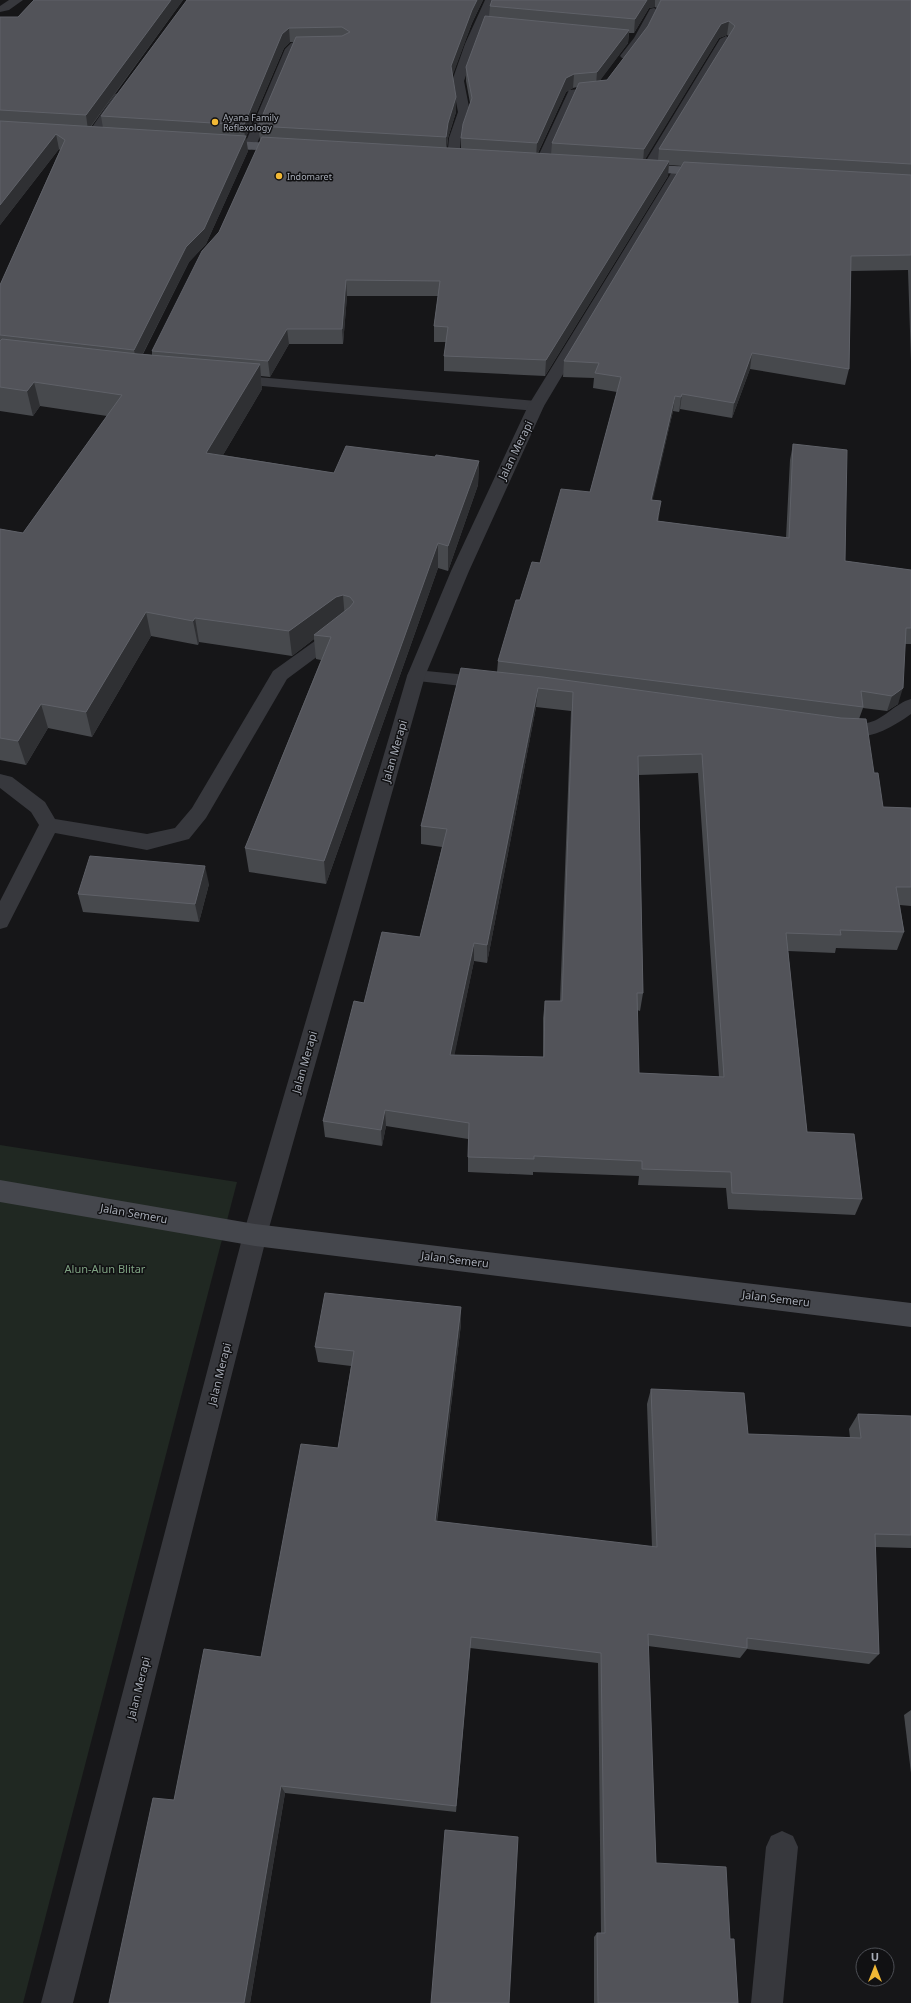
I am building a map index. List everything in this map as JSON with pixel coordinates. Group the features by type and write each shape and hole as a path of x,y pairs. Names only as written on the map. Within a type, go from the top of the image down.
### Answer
{"main road":[{"path":"77,135 108,137"},
{"path":"202,143 297,149"},
{"path":"437,157 468,158"},
{"path":"526,162 556,164"},
{"path":"624,167 725,173"},
{"name":"Jalan Semeru","path":"0,1191 255,1234 911,1315"}],"street":[{"path":"0,9 5,8 17,0"},
{"path":"453,158 455,138 464,112 458,81 491,0"},
{"path":"620,65 639,40 654,11"},
{"path":"480,24 495,26"},
{"path":"623,38 639,40"},
{"path":"647,168 726,38"},
{"path":"252,161 254,146 291,49 295,45 328,45"},
{"path":"541,163 568,102 574,93 598,92 610,77"},
{"path":"92,136 125,89"},
{"name":"Jalan Merapi","path":"57,2003 255,1234 416,676 463,564 536,406 679,170"},
{"path":"222,379 536,406"},
{"path":"48,825 147,842 182,834 199,813 280,674 345,627"},
{"path":"416,676 505,685"},
{"path":"821,726 869,730 887,722 911,705"},
{"path":"0,780 5,782 38,807 48,825"},
{"path":"0,921 48,825"},
{"path":"767,2003 782,1847"}],"green space":[{"name":"Alun-Alun Blitar","path":"0,1145 237,1182 23,2003 0,2003"}],"building":[{"path":"34,0 171,0 86,115 0,110 0,17 18,17"},
{"path":"187,0 477,0 451,66 456,97 448,123 446,137 258,126 296,37 342,36 350,32 342,27 289,28 282,34 244,125 101,116"},
{"path":"492,0 647,0 635,19 490,6"},
{"path":"661,0 911,0 911,164 659,149 735,26 729,21 721,24 644,149 552,143 579,83 607,80 648,26"},
{"path":"485,16 629,30 597,72 574,74 566,78 537,143 461,138 463,124 472,98 466,67"},
{"path":"0,121 246,136 204,229 186,247 134,350 0,335 0,285 65,140 56,134 0,205"},
{"path":"262,137 669,161 546,360 444,356 448,327 434,326 440,281 346,280 342,329 287,329 268,361 152,351 202,251 219,232"},
{"path":"684,162 911,175 911,255 851,256 849,369 752,353 734,403 682,394 681,397 675,396 651,500 661,501 657,521 789,538 793,444 847,450 845,561 911,570 911,628 906,628 903,688 892,696 861,691 863,707 498,661 516,600 520,600 532,562 540,563 561,489 590,492 621,377 595,373 599,363 564,361"},
{"path":"2,339 138,354 260,364 206,453 334,473 346,446 479,461 448,546 438,543 324,861 245,848 331,637 314,635 350,607 354,602 350,597 343,595 336,597 289,631 195,618 193,621 146,612 86,712 41,704 18,741 0,738 0,529 23,533 122,395 34,382 27,391 0,387 0,341"},
{"path":"461,668 543,677 841,718 866,719 874,773 878,773 883,807 911,808 911,887 896,887 904,932 840,930 841,935 786,933 807,1132 854,1134 862,1199 732,1193 731,1172 642,1169 642,1161 534,1156 534,1159 468,1157 469,1123 385,1110 381,1130 323,1121 354,1001 364,1003 382,932 420,937 447,829 421,826","holes":["538,688 573,692 562,1001 545,1001 544,1057 450,1055 474,943 487,945","702,754 724,1077 639,1073 637,993 643,993 638,756"]},
{"path":"90,856 205,866 195,904 78,894"},
{"path":"325,1293 461,1307 435,1521 657,1547 651,1389 744,1393 748,1434 861,1438 858,1414 911,1416 911,1535 875,1534 879,1654 747,1638 747,1648 648,1634 656,1863 726,1867 730,1939 734,1939 738,2003 598,2003 597,1933 605,1933 601,1653 471,1637 456,1806 281,1786 244,2003 109,2003 153,1798 174,1800 204,1649 261,1657 301,1444 338,1448 354,1351 315,1347"},
{"path":"445,1830 518,1837 509,2003 431,2003"}],"place":[{"name":"Ayana Family Reflexology","path":"215,122"},
{"name":"Indomaret","path":"279,176"}]}
